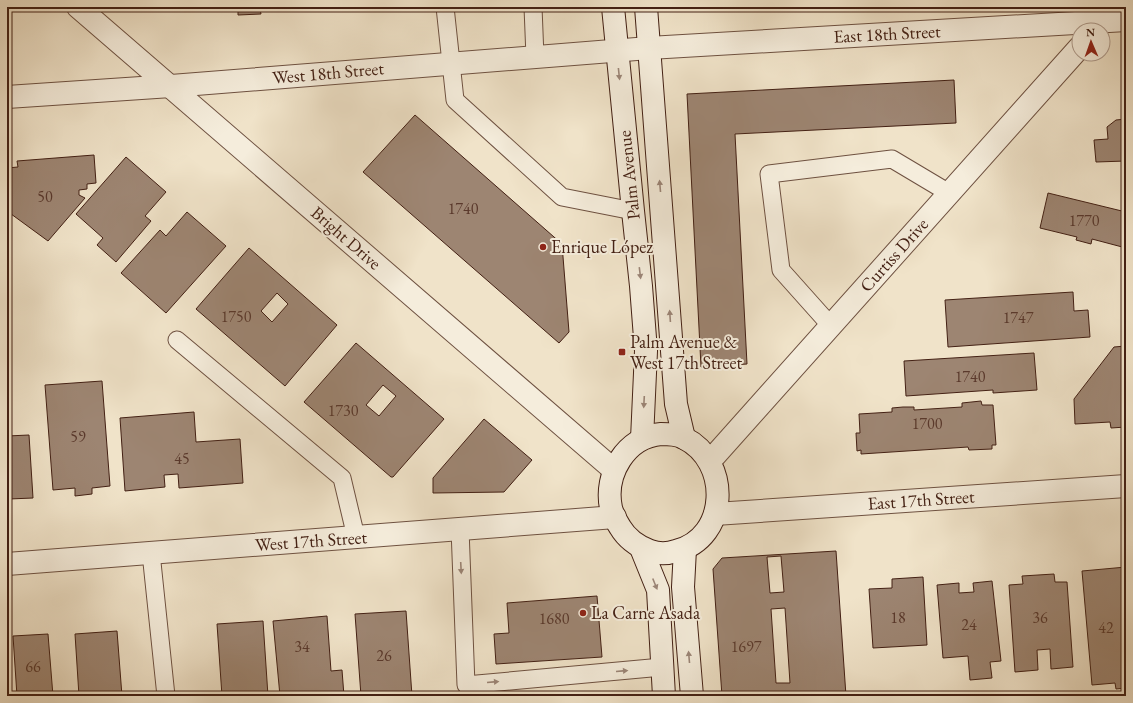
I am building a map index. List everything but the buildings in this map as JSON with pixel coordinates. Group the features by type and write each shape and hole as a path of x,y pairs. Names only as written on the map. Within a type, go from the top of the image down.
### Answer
{"street":[{"name":"Bright Drive","path":"78,7 614,470"},
{"name":"Palm Avenue","path":"613,7 641,286 646,351 642,439"},
{"name":"Palm Avenue","path":"646,7 676,404 684,438"},
{"name":"East 18th Street","path":"649,48 1104,20 1126,20"},
{"name":"West 18th Street","path":"7,97 171,86 649,48"},
{"name":"Curtiss Drive","path":"710,461 1071,57"},
{"path":"661,434 674,435 684,438 703,452 710,461 715,472 718,497 715,514 709,528 698,541 685,549 668,553 655,553 641,548 631,541 622,531 615,517 611,508 610,496 614,470 624,454 634,443 642,439 661,434"},
{"name":"East 17th Street","path":"715,514 1126,486"},
{"name":"West 17th Street","path":"7,564 615,517"},
{"path":"641,548 658,590 664,696"},
{"path":"685,549 683,587 692,696"}],"lane":[{"path":"445,7 454,100 562,197 633,211"},
{"path":"533,7 535,57"},
{"path":"830,326 782,270 769,174 892,159 949,194"},
{"path":"177,340 342,478 356,537"},
{"path":"460,529 466,685 662,668"},
{"path":"151,553 166,696"}],"place":[{"name":"Enrique López","path":"543,247"},
{"name":"Palm Avenue & West 17th Street","path":"622,352"},
{"name":"La Carne Asada","path":"583,613"}]}
